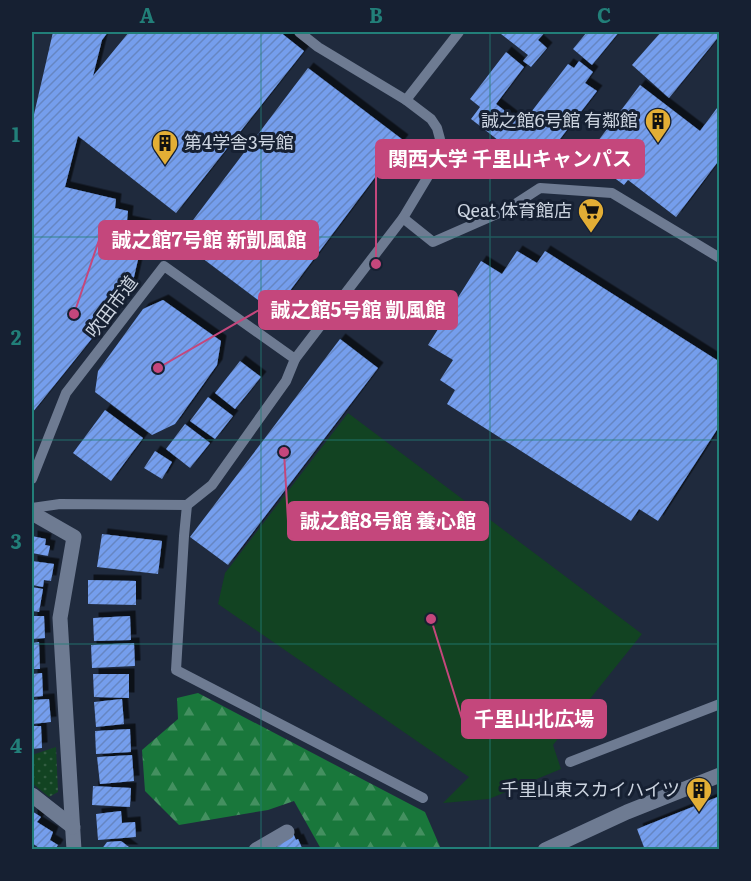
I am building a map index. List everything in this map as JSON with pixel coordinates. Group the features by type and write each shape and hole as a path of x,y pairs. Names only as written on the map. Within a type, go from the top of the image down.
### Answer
{"street":[{"path":"32,513 74,537 60,618 74,849"},
{"path":"545,849 627,812 720,775"},
{"path":"32,795 73,827"},
{"path":"256,849 287,832"}],"lane":[{"path":"32,508 60,504 187,505 212,485 286,381 295,359 403,218 439,158 440,139 431,119 406,100 318,47 299,32"},
{"path":"406,100 459,32"},
{"path":"403,218 433,242 506,210 540,188 612,193 720,258"},
{"name":"吹田市道","path":"32,479 66,393 164,266 295,359"},
{"path":"187,505 176,670 423,798"},
{"path":"570,762 720,704"}],"green space":[{"path":"348,413 642,634 553,745 561,769 489,799 443,803 469,777 218,604 225,573"},
{"path":"198,693 425,812 441,849 321,849 294,801 268,810 179,825 145,791 142,750 178,719 177,698"},
{"path":"56,747 58,792 49,797 32,783 32,755"}],"building":[{"path":"53,32 108,32 102,40 93,76 129,32 280,32 304,51 176,213 78,136 65,187 116,199 115,208 128,211 127,221 146,225 131,290 32,413 32,123"},
{"path":"503,32 545,32 538,40 547,48 531,67 523,61 528,55 501,34"},
{"path":"587,32 619,32 592,65 573,49"},
{"path":"661,32 720,33 669,98 632,65"},
{"path":"506,52 524,67 496,104 522,124 568,64 574,68 579,61 593,72 585,83 597,91 536,170 471,119 480,107 470,99"},
{"path":"308,68 403,140 274,312 178,240"},
{"name":"誠之館6号館 有鄰館","path":"640,85 700,131 720,104 720,159 676,217 628,180 624,185 586,157"},
{"path":"517,251 537,263 545,251 720,362 720,425 658,521 639,509 631,521 447,404 455,390 440,380 453,360 428,345 481,261 502,274"},
{"path":"163,300 221,341 217,365 175,424 152,435 95,392 98,371 143,309"},
{"path":"340,339 378,368 228,565 190,537"},
{"path":"240,361 261,377 235,409 215,393"},
{"path":"208,397 233,416 215,439 190,421"},
{"path":"105,410 143,438 111,481 73,453"},
{"path":"185,424 210,443 190,468 166,449"},
{"path":"155,451 172,462 162,479 144,468"},
{"path":"102,534 162,541 158,574 97,567"},
{"path":"32,536 46,539 45,545 50,546 48,556 32,553"},
{"path":"32,561 54,564 51,581 44,580 43,587 32,585"},
{"path":"88,580 136,581 136,605 88,604"},
{"path":"32,587 43,589 39,612 32,611"},
{"path":"32,616 44,616 45,638 32,639"},
{"path":"130,616 131,640 94,641 93,618"},
{"path":"39,642 40,669 32,669 32,643"},
{"path":"134,643 135,666 92,668 91,645"},
{"path":"42,673 43,696 32,697 32,674"},
{"path":"93,674 129,674 129,698 94,697"},
{"path":"49,699 51,722 32,724 32,700"},
{"path":"122,699 124,724 96,727 94,702"},
{"path":"32,726 41,726 42,748 32,749"},
{"path":"130,729 131,752 96,754 95,731"},
{"path":"132,755 134,781 100,784 97,757"},
{"path":"93,786 131,788 130,807 92,805"},
{"name":"千里山東スカイハイツ","path":"720,796 720,848 715,850 645,850 637,829"},
{"path":"32,811 41,817 37,822 53,832 50,840 58,845 55,850 42,850 32,843"},
{"path":"121,811 122,823 135,822 136,837 98,840 96,814"},
{"path":"293,833 303,850 279,850 275,842"},
{"path":"121,841 133,850 101,850 107,842"}],"place":[{"name":"誠之館6号館 有鄰館","path":"658,144"},
{"name":"第4学舎3号館","path":"165,166"},
{"name":"Qeat 体育館店","path":"591,234"},
{"name":"関西大学 千里山キャンパス","path":"376,264"},
{"name":"誠之館7号館 新凱風館","path":"74,314"},
{"name":"誠之館5号館 凱風館","path":"158,368"},
{"name":"誠之館8号館 養心館","path":"284,452"},
{"name":"千里山北広場","path":"431,619"},
{"name":"千里山東スカイハイツ","path":"699,813"}]}
